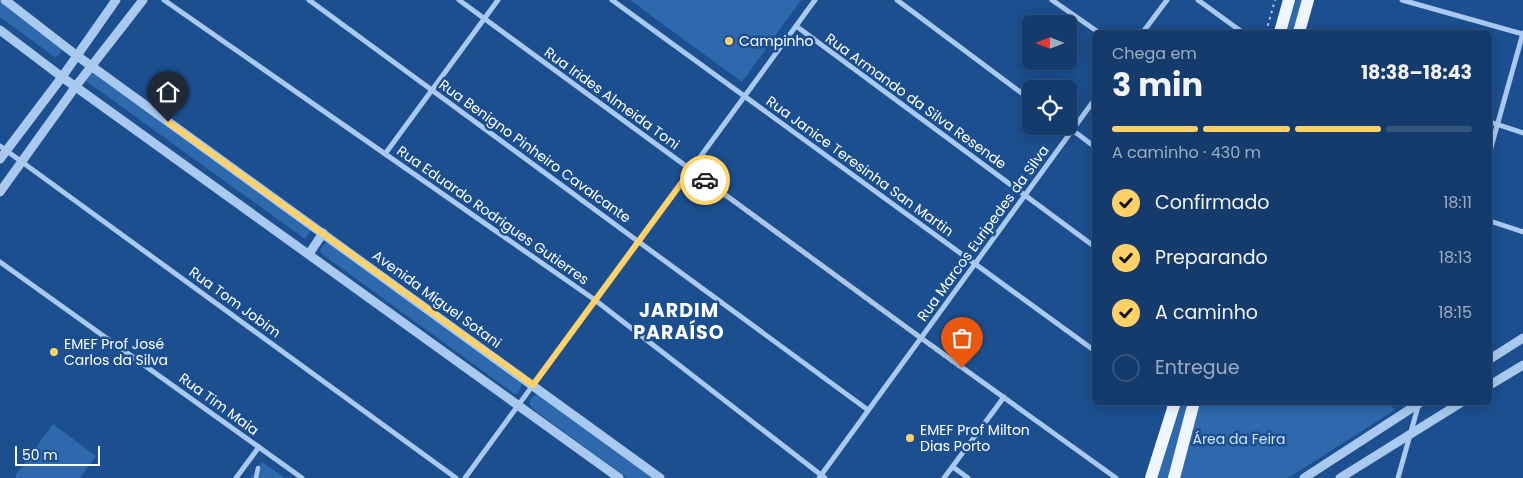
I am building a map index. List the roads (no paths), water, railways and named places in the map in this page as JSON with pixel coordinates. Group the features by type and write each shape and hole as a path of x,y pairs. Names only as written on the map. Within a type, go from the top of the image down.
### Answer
{"main road":[{"path":"1281,30 1289,0"},
{"path":"1300,30 1308,0"},
{"path":"1151,478 1171,405"},
{"path":"1174,478 1193,405"}],"street":[{"name":"Avenida Miguel Sotani","path":"5,0 91,66 660,478"},
{"path":"0,159 3,148 62,77 116,0"},
{"path":"0,192 76,86 143,0"},
{"name":"Rua Eduardo Rodrigues Gutierres","path":"164,0 595,300 822,477"},
{"name":"Rua Benigno Pinheiro Cavalcante","path":"309,0 868,410"},
{"name":"Rua Irides Almeida Toni","path":"459,0 921,338 1116,478"},
{"path":"385,154 498,0"},
{"name":"Rua Janice Teresinha San Martin","path":"612,0 1092,350"},
{"path":"465,478 815,0"},
{"path":"897,0 1022,93"},
{"path":"1052,0 1095,30"},
{"path":"1144,30 1167,0"},
{"path":"1198,0 1239,30"},
{"path":"1402,0 1523,34 1492,144"},
{"name":"Rua Armando da Silva Resende","path":"796,26 1092,245"},
{"path":"0,30 62,77 519,404 619,478"},
{"name":"Rua Marcos Euripedes da Silva","path":"1077,123 1092,103"},
{"path":"1492,123 1523,133"},
{"path":"1077,134 1092,145"},
{"name":"Rua Marcos Euripedes da Silva","path":"822,477 868,410 1068,135"},
{"name":"Rua Tom Jobim","path":"3,148 456,478"},
{"path":"1492,222 1523,232"},
{"path":"309,254 323,233"},
{"name":"Rua Tim Maia","path":"0,262 302,478"},
{"path":"1492,358 1523,338"},
{"path":"1492,384 1523,365"},
{"path":"944,478 1004,397"},
{"path":"1304,478 1417,405"},
{"path":"1398,478 1419,405"},
{"path":"1340,478 1457,405"},
{"path":"236,478 259,447"},
{"path":"953,466 968,478"},
{"path":"256,478 258,468"}],"place":[{"name":"Campinho","path":"729,41"},
{"name":"EMEF Prof José Carlos da Silva","path":"54,352"},
{"name":"EMEF Prof Milton Dias Porto","path":"910,438"}],"district":[{"name":"JARDIM PARAÍSO","path":"679,321"}],"park label":[{"name":"Área da Feira","path":"1239,439"}]}
